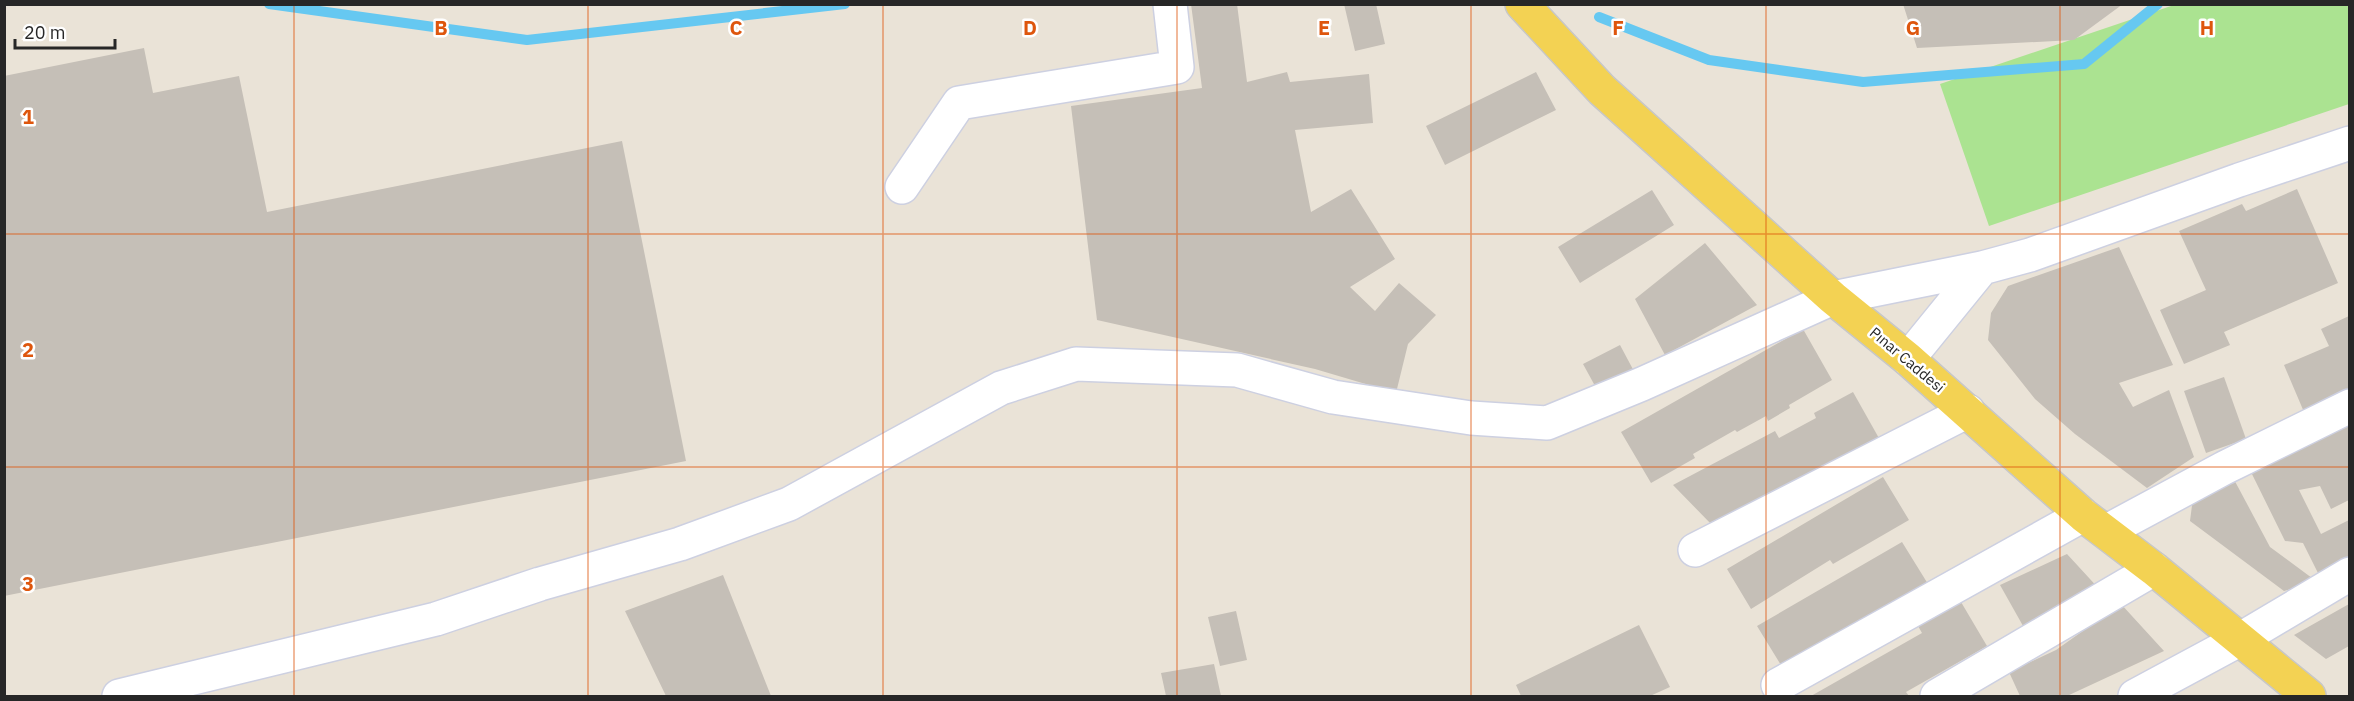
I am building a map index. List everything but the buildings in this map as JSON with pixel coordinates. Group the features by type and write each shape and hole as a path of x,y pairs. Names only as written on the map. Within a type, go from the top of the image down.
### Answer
{"main road":[{"name":"Pınar Caddesi","path":"1522,4 1602,90 1833,298 1908,359 2095,523 2309,696"}],"street":[{"path":"902,187 959,103 1177,67 1170,4"},
{"path":"119,696 436,619 540,584 680,544 789,504 1001,388 1076,364 1237,370 1333,397 1471,418 1547,423 1642,384 1833,298 1983,268 2030,255 2349,143"},
{"path":"1908,359 1983,268"},
{"path":"1778,685 2095,523 2224,468 2349,406"},
{"path":"1695,550 1968,411"},
{"path":"1937,696 2154,569"},
{"path":"2135,696 2239,640 2349,574"}],"green space":[{"path":"2174,5 2349,5 2349,104 1989,226 1940,84"}],"waterway":[{"path":"269,4 527,40 845,4"},
{"path":"1599,17 1709,60 1863,82 2084,64 2158,4"}]}
